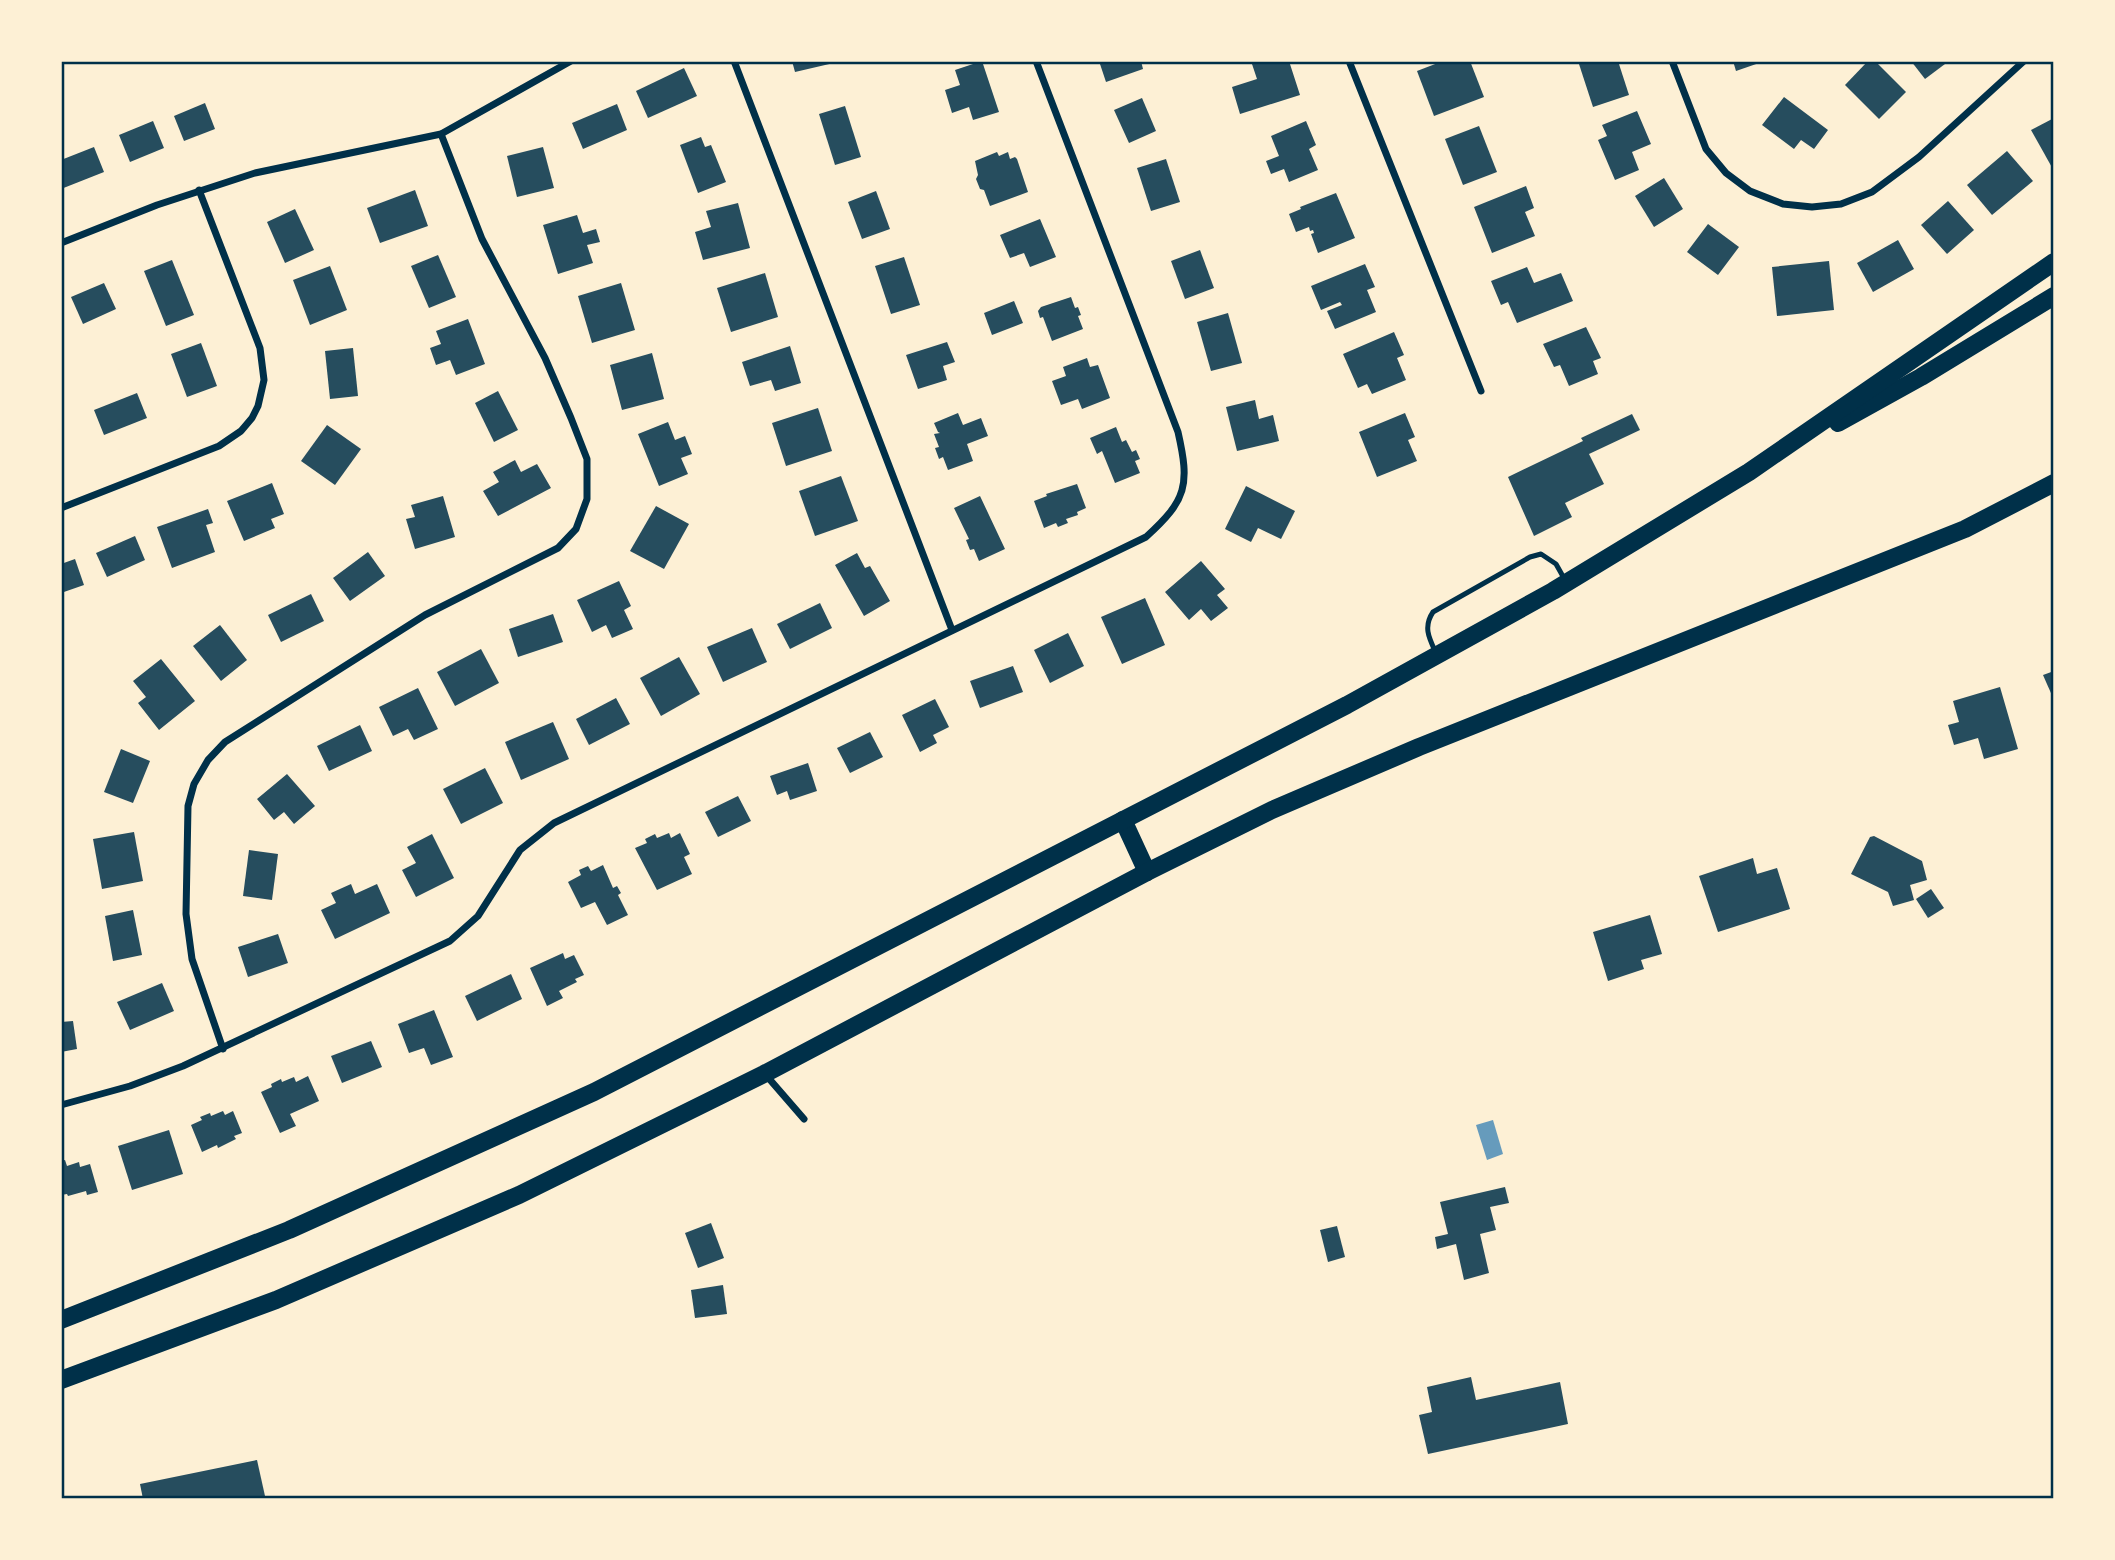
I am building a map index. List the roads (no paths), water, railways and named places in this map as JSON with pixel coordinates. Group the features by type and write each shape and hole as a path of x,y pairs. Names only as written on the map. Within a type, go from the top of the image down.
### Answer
{"main road":[{"path":"1749,472 2054,262"},
{"path":"61,1320 289,1230 594,1092 1304,728 1566,583 1749,472 1922,377 2054,296"},
{"path":"1965,529 2054,482"},
{"path":"61,1380 265,1304 519,1195 764,1074 1147,872 1272,810 1419,747 2054,496"},
{"path":"1123,820 1147,872"}],"street":[{"path":"61,243 199,190 255,173 441,134 571,61"},
{"path":"734,61 952,630"},
{"path":"61,1105 130,1086 222,1049 450,941 478,916 520,850 554,823 1146,537 1170,516 1181,495 1185,476 1178,432 1036,61"},
{"path":"1349,61 1481,391"},
{"path":"1672,61 1706,149 1726,173 1750,191 1783,204 1812,207 1841,204 1872,192 1919,156 2024,61"},
{"path":"222,1049 192,960 186,914 188,806 194,784 208,760 225,742 425,615 558,548 576,529 587,499 587,459 571,418 545,358 482,239 441,134"},
{"path":"61,508 219,446 241,431 258,405 264,380 260,348 199,190"},
{"path":"764,1074 804,1119"}],"lane":[{"path":"1438,656 1427,635 1427,620 1433,612 1481,584 1530,557 1541,555 1556,564 1566,583"}],"water":[{"path":"1493,1120 1503,1154 1487,1160 1476,1125"}]}
